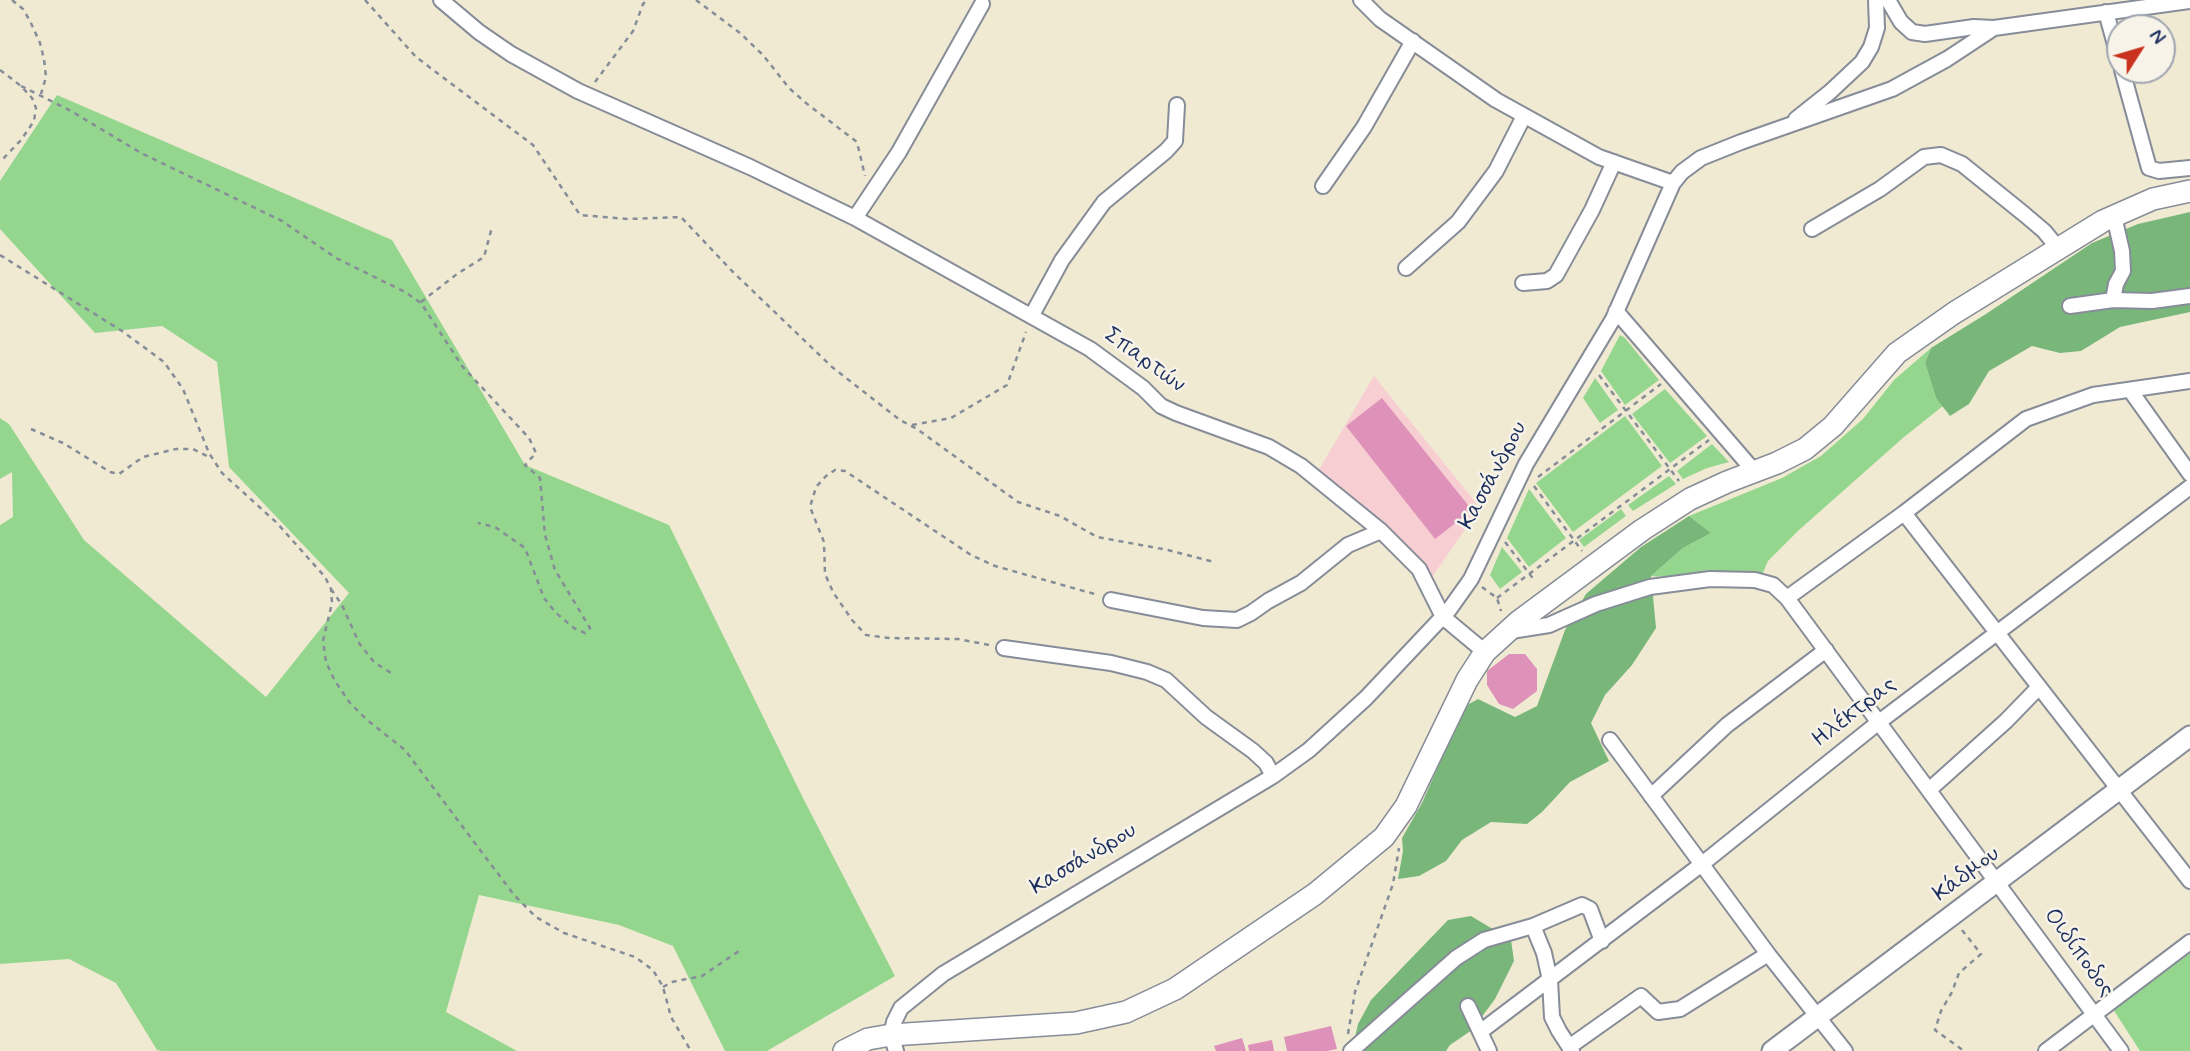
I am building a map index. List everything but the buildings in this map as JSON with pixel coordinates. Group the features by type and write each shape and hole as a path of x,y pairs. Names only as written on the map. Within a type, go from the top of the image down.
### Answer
{"main road":[{"path":"844,1051 867,1039 893,1043 1076,1023 1126,1012 1175,989 1315,894 1384,837 1394,825 1427,765 1466,680 1485,652 1507,631 1690,499 1805,449 1833,426 1897,353 1936,325 2057,248 2114,216 2153,199 2190,191"},
{"name":"Κάδμου","path":"1772,1051 2190,736"}],"street":[{"name":"Σπαρτών","path":"441,0 479,32 511,54 588,95 750,167 855,218 1090,349 1143,388 1161,405 1269,447 1301,466 1381,531 1419,569 1443,617"},
{"path":"1361,0 1380,19 1496,100 1599,157 1673,183"},
{"path":"1787,126 1862,62 1871,47 1877,28 1876,0"},
{"path":"1888,0 1901,22 1912,32 1925,34 1974,27 1994,29"},
{"name":"Κασσάνδρου","path":"893,1043 894,1022 901,1008 943,974 1273,776 1309,750 1366,698 1443,617 1471,579 1527,464 1616,311 1673,183 1682,172 1700,158 1892,89 1994,29 2190,1"},
{"path":"855,218 899,152 982,4"},
{"path":"1323,186 1364,127 1413,41"},
{"path":"2126,84 2149,168 2159,171 2190,168"},
{"path":"1032,315 1062,260 1104,202 1174,141 1177,105"},
{"path":"1406,268 1458,222 1496,171 1524,116"},
{"path":"1812,229 1880,189 1924,156 1941,155 1962,164 2044,231 2057,248"},
{"path":"1523,283 1547,281 1556,275 1592,210 1614,162"},
{"path":"2113,300 2123,271 2122,251 2114,216"},
{"path":"2070,306 2113,300 2152,302 2190,296"},
{"path":"1616,311 1754,471"},
{"path":"1507,631 1549,625 1569,614 1650,587 1710,579 1755,580 1773,585 1787,598 1904,513 2026,419 2093,395 2190,381"},
{"path":"2130,390 2190,474"},
{"name":"Ηλέκτρας","path":"1480,1032 1702,864 1879,722 2190,487"},
{"path":"1904,513 2190,881"},
{"path":"1111,600 1203,618 1237,620 1301,583 1348,545 1381,531"},
{"name":"Οιδίποδος","path":"1787,598 2121,1051"},
{"path":"1443,617 1485,652"},
{"path":"1004,648 1111,663 1166,680 1206,717 1253,751 1266,763 1273,776"},
{"path":"1651,796 1727,725 1826,650"},
{"path":"1930,790 2039,687"},
{"path":"1610,740 1768,954 1845,1051"},
{"path":"1349,1045 1466,950 1497,935 1533,926 1579,905 1586,905 1593,915 1602,941"},
{"path":"1533,926 1544,953 1550,980 1552,1017 1571,1049 1641,996 1658,1012 1680,1009 1768,954"},
{"path":"2046,1051 2190,942"},
{"path":"1468,1006 1489,1051"}],"path":[{"path":"12,0 23,9 40,43 46,77 40,95"},
{"path":"365,0 416,57 533,145 580,215 628,219 681,217 732,271 832,367 900,420 1018,502 1060,516 1097,537 1168,550 1214,562"},
{"path":"588,95 633,30 647,0"},
{"path":"696,0 740,33 806,103 857,142 870,196"},
{"path":"0,70 21,86 32,98 36,108 34,121 21,140 0,162"},
{"path":"21,86 141,153 282,221 335,258 421,303 462,366 529,438 536,453 525,465 540,478 545,536 555,570 590,628 585,633 574,628 556,613 544,598 526,548 495,527 478,523"},
{"path":"421,303 457,274 484,257 492,227"},
{"path":"0,255 122,331 164,362 183,389 213,460 230,482 277,523 325,577 342,605 359,643 374,662 391,673"},
{"path":"910,425 951,418 1007,385 1032,315"},
{"path":"1598,374 1679,481"},
{"path":"1582,551 1531,482 1672,376"},
{"path":"31,429 63,443 110,472 119,474 143,457 176,449 193,449 213,460"},
{"path":"1497,598 1720,431"},
{"path":"1004,648 958,639 866,635 833,592 825,574 824,542 810,507 816,488 835,470 845,471 971,555 995,566 1111,600"},
{"path":"1505,542 1535,581"},
{"path":"331,589 332,603 323,641 326,662 335,681 351,703 366,719 405,750 502,880 536,917 564,933 635,957 653,970 663,987 671,1017 691,1051"},
{"path":"1349,1045 1355,992 1393,884 1399,841 1394,825"},
{"path":"1953,917 1981,954 1959,973 1935,1030 1964,1051"},
{"path":"663,987 672,982 702,976 742,948"}],"shaded area":[{"path":"1374,376 1480,508 1430,580 1318,471"}],"green space":[{"path":"57,95 392,240 525,465 669,525 803,798 895,976 767,1051 725,1051 673,946 619,925 479,895 446,1012 517,1051 162,1051 157,1050 116,983 69,959 0,964 0,525 13,517 12,472 0,479 0,418 9,424 84,540 266,697 349,593 229,467 217,362 162,326 95,333 0,229 0,181"},
{"path":"2190,212 2190,312 2120,327 2081,351 2060,353 2032,346 1989,371 1969,404 1950,416 1936,398 1925,363 1931,348 2092,243 2138,224"},
{"path":"1620,335 1659,380 1625,405 1601,371"},
{"path":"1931,348 1925,363 1936,398 1943,406 1799,530 1768,561 1762,575 1708,570 1677,578 1651,576 1683,548 1711,533 1689,516 1782,478 1821,456 1863,419 1894,380"},
{"path":"1595,378 1618,410 1600,423 1583,398"},
{"path":"1665,389 1707,436 1670,463 1632,414"},
{"path":"1625,416 1662,466 1573,532 1536,483"},
{"path":"1712,444 1729,462 1683,479 1677,471"},
{"path":"1669,476 1676,484 1633,511 1628,505"},
{"path":"1529,489 1566,538 1529,567 1507,538"},
{"path":"1621,509 1626,516 1584,547 1579,540"},
{"path":"1689,516 1711,533 1683,548 1651,576 1656,628 1632,665 1605,695 1591,723 1609,761 1570,782 1527,824 1491,822 1462,840 1446,861 1419,876 1398,879 1403,851 1402,838 1422,803 1459,719 1469,704 1478,699 1515,717 1537,706 1565,630 1586,594 1641,547"},
{"path":"1502,547 1522,572 1500,589 1490,575"},
{"path":"1471,916 1511,940 1514,961 1495,999 1472,1030 1450,1045 1446,1051 1352,1051 1358,1024 1371,1000 1448,920"},
{"path":"2190,950 2190,1051 2140,1051 2113,1009"}]}
